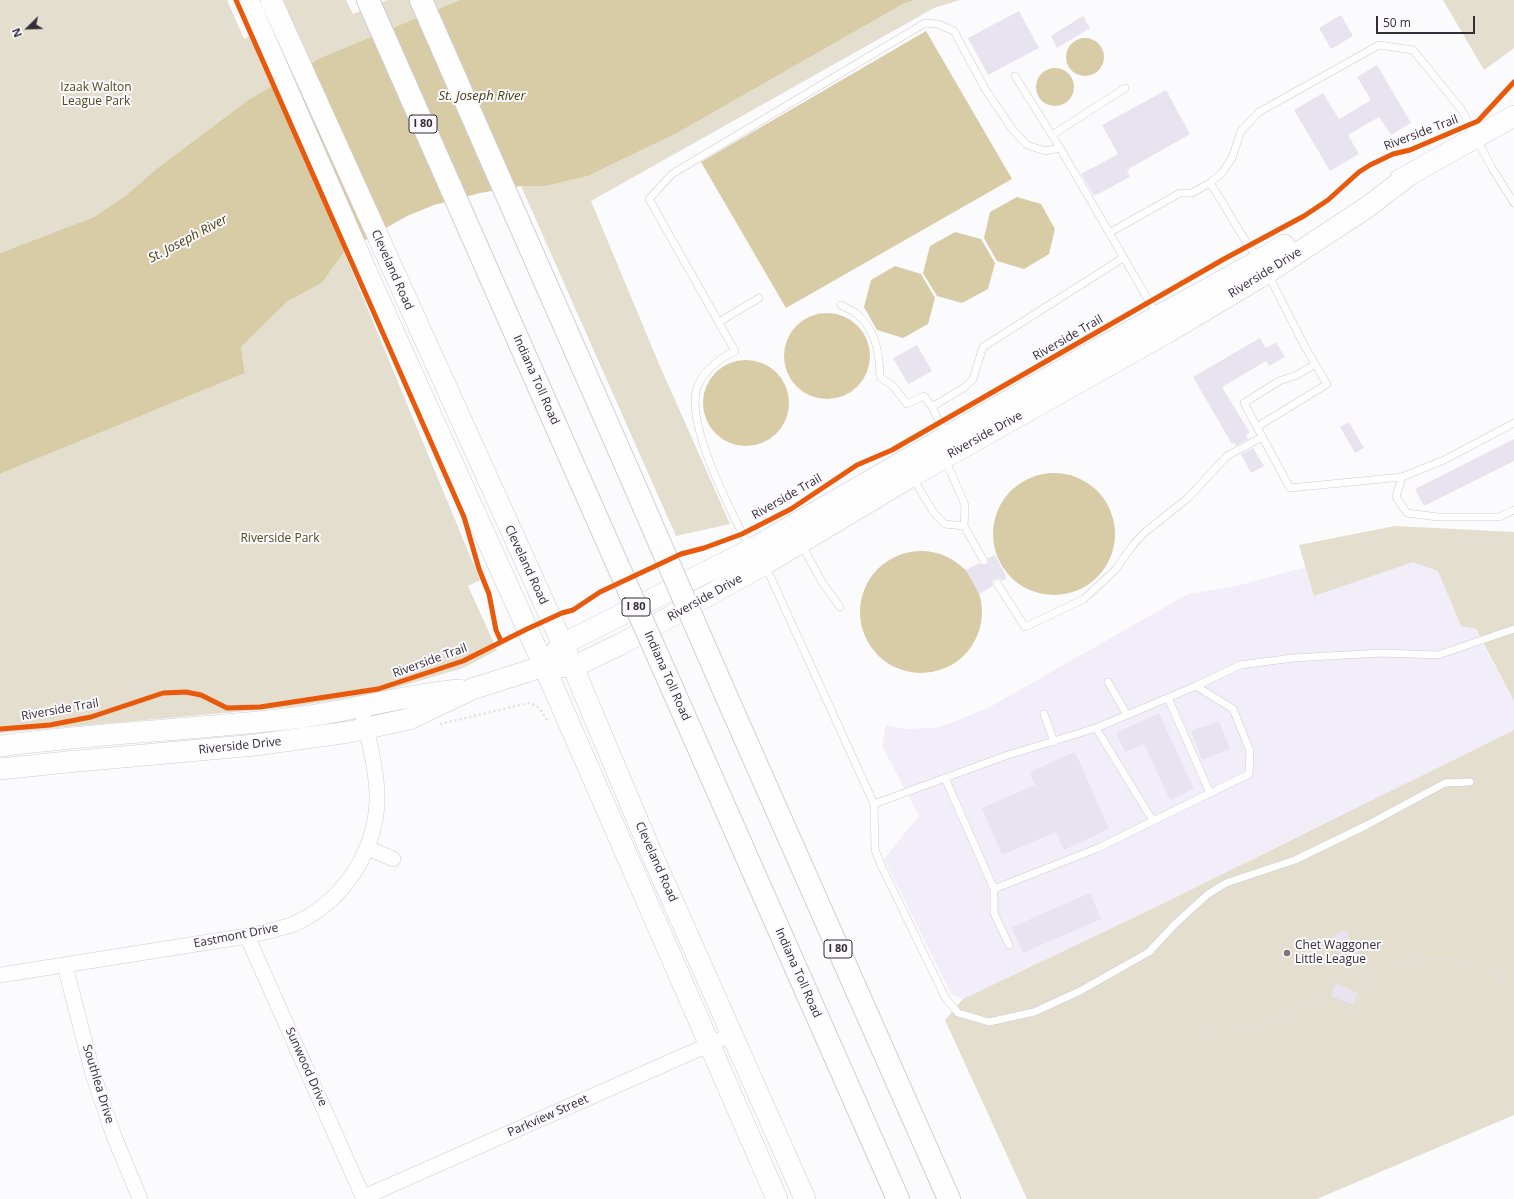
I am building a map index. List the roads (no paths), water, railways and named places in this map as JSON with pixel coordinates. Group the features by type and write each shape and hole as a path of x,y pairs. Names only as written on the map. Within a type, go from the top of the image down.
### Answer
{"highway":[{"name":"Indiana Toll Road","path":"368,0 898,1199"},
{"name":"I 80","path":"421,0 949,1199"}],"main road":[{"name":"Cleveland Road","path":"248,0 372,284 544,666 777,1199"},
{"name":"Cleveland Road","path":"271,0 393,272 563,644 650,850 805,1199"},
{"name":"Riverside Drive","path":"0,769 255,745 366,728 409,719 472,689 544,666 573,667 621,644 758,557 907,469 1264,267 1359,200 1412,174 1514,116"},
{"name":"Riverside Drive","path":"544,666 563,644 758,557 801,543 907,469"},
{"name":"Riverside Drive","path":"0,746 50,740 280,720 361,707 429,692 472,689"}],"street":[{"name":"Eastmont Drive","path":"0,975 65,966 247,936 292,924 311,914 346,885 368,848 375,821 377,802 375,776 361,707"},
{"path":"368,848 393,859"},
{"name":"Sunwood Drive","path":"247,936 364,1198"},
{"name":"Southlea Drive","path":"65,966 93,1074 114,1136 140,1199"},
{"name":"Parkview Street","path":"364,1198 733,1034"}],"lane":[{"path":"1060,148 1045,151 1027,145 1014,130 985,89 954,31 938,24 925,23 672,174 649,199 735,351 725,356 707,369 697,389 695,417 716,478 758,557 874,804 875,850 945,997 958,1013 989,1022 1034,1012 1080,991 1149,952 1175,924 1202,899 1226,883 1295,860 1367,825 1445,783 1470,782"},
{"path":"1109,233 1180,193 1192,193 1210,183 1222,173 1232,158 1241,131 1259,112 1379,45 1413,50 1462,109 1492,168 1514,203"},
{"path":"1015,76 1060,148 1163,324"},
{"path":"1052,135 1125,88"},
{"path":"1210,183 1224,202 1249,247 1264,267 1327,384 1256,427"},
{"path":"932,407 965,387 973,379 983,347 1123,258"},
{"path":"719,322 759,298"},
{"path":"841,305 858,315 871,332 880,356 880,377 893,386 907,404 924,396 932,407 939,423 965,505 964,526 984,561"},
{"path":"1315,364 1297,375 1279,381 1244,403 1290,488 1402,478 1444,460 1514,423"},
{"path":"998,584 1025,628 1084,599 1115,570 1144,533 1188,498 1227,456 1262,436"},
{"path":"907,469 934,513 945,524 964,526"},
{"path":"1402,478 1396,498 1406,513 1438,517 1499,517 1514,510"},
{"path":"801,543 822,582 840,607"},
{"path":"874,804 1005,756 1096,728 1196,686 1240,665 1293,658 1381,653 1438,655 1514,628"},
{"path":"1108,682 1127,715"},
{"path":"994,890 1098,848 1249,774 1250,751 1233,709 1196,686"},
{"path":"1168,698 1210,793"},
{"path":"1044,714 1054,742"},
{"path":"1096,728 1153,820"},
{"path":"945,778 994,890 994,913 1009,945"}],"water":[{"name":"St. Joseph River","path":"460,0 914,0 903,4 679,132 588,176 546,186 521,186 480,193 434,205 407,216 344,252 322,283 288,301 241,347 245,373 0,474 0,253 94,217 125,196 160,166 248,100 320,58"},
{"path":"926,31 1012,179 786,308 701,162"},
{"path":"1085,38 1098,44 1104,57 1098,70 1085,76 1072,70 1066,57 1072,44"},
{"path":"1051,68 1059,68 1069,73 1073,80 1073,94 1069,101 1059,106 1051,106 1041,101 1039,98 1036,91 1036,83 1041,73 1044,71"},
{"path":"1017,197 1041,204 1055,229 1049,254 1024,269 997,261 984,238 990,212"},
{"path":"955,232 981,239 995,263 988,289 962,303 937,296 923,273 930,246"},
{"path":"895,266 921,274 935,298 928,324 903,338 877,330 864,307 871,280"},
{"path":"827,313 843,317 857,326 866,340 870,356 866,372 857,386 843,395 827,399 811,395 797,386 788,372 784,356 788,340 797,326 811,317"},
{"path":"746,360 762,364 776,373 785,387 789,403 785,419 776,433 762,442 746,446 730,442 716,433 707,419 703,403 707,387 716,373 730,364"},
{"path":"1054,473 1066,474 1077,478 1088,483 1097,491 1105,500 1110,511 1114,522 1114,546 1110,557 1105,568 1097,577 1088,585 1077,590 1066,594 1054,595 1042,594 1031,590 1020,585 1011,577 1003,568 998,557 994,546 993,534 994,522 998,511 1003,500 1011,491 1020,483 1031,478 1042,474"},
{"path":"921,551 933,552 944,556 955,561 964,569 972,578 977,589 981,600 981,624 977,635 972,646 964,655 955,663 944,668 933,672 921,673 909,672 898,668 887,663 878,655 870,646 865,635 861,624 860,612 861,600 865,589 870,578 878,569 887,561 898,556 909,552"}],"place":[{"name":"Chet Waggoner Little League","path":"1287,953"}],"park label":[{"name":"Izaak Walton League Park","path":"96,95"},
{"name":"Riverside Park","path":"280,539"}]}
